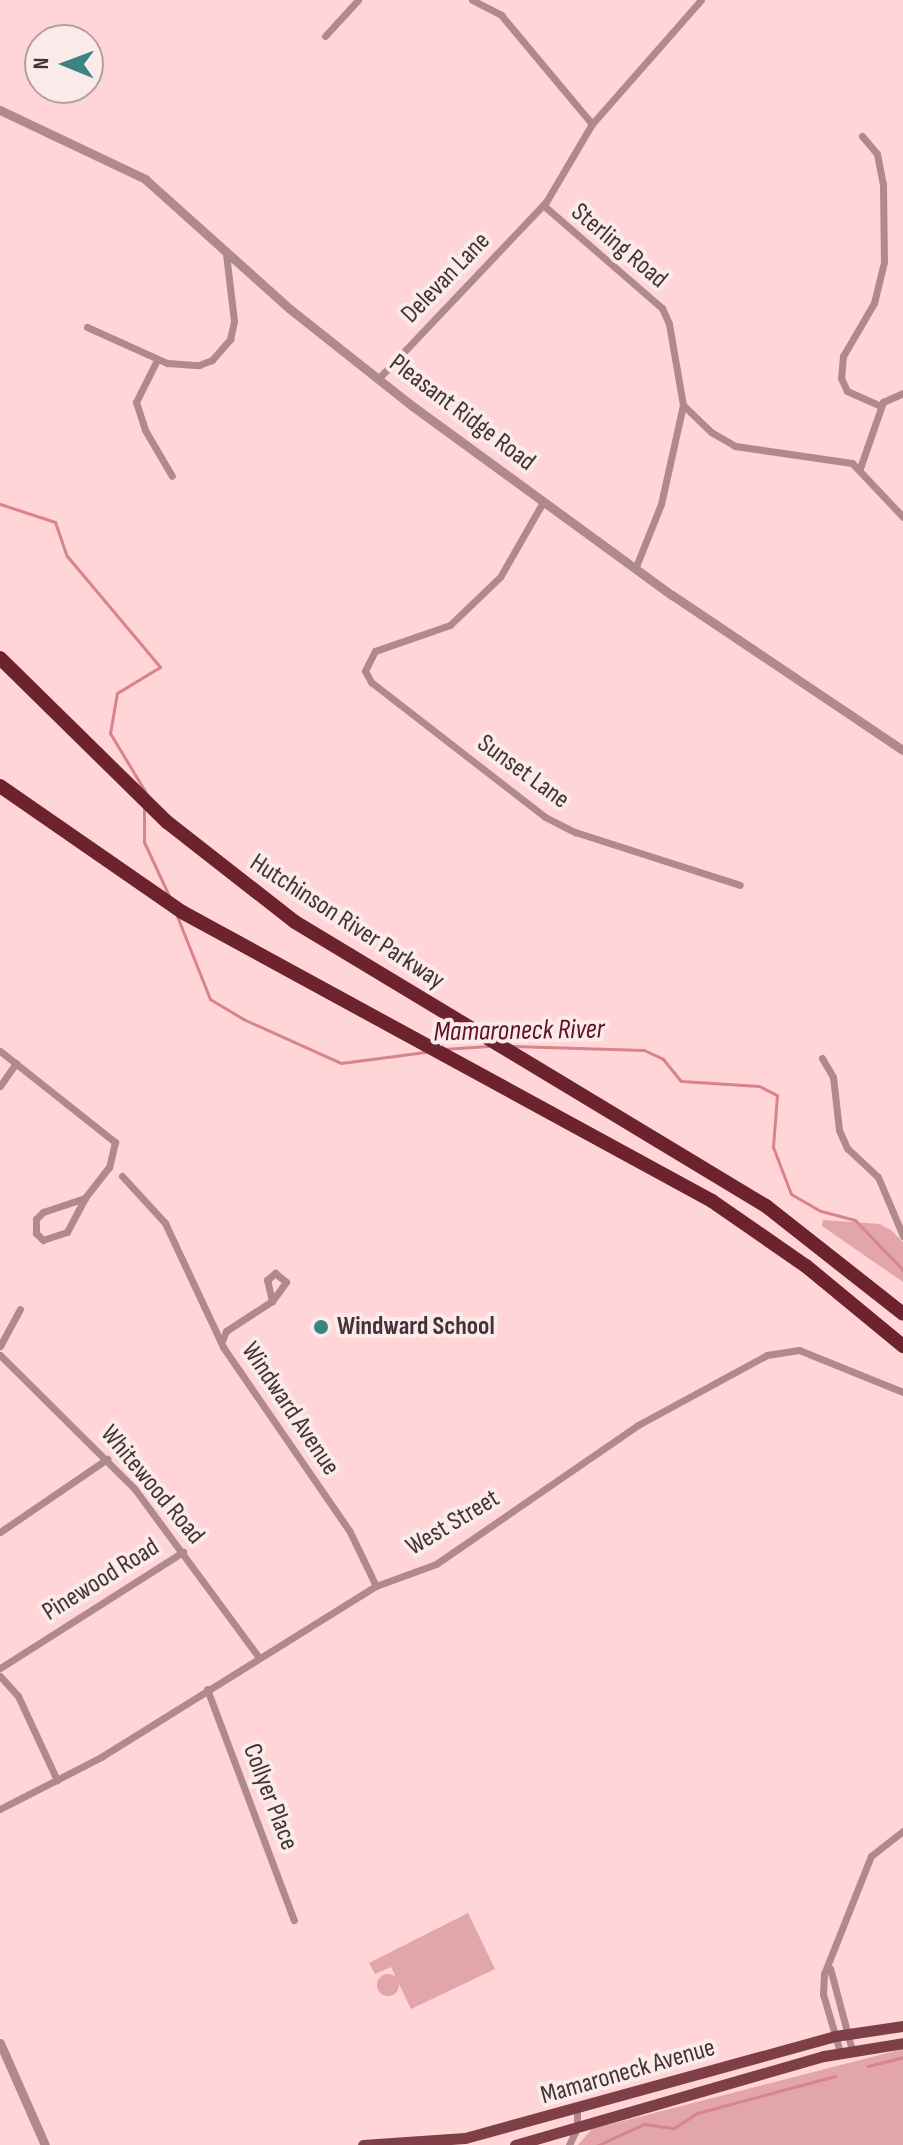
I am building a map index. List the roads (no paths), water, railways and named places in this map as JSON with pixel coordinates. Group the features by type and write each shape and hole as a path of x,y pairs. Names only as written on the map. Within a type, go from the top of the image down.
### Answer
{"highway":[{"name":"Hutchinson River Parkway","path":"0,658 117,778 167,822 295,922 766,1206 903,1314"},
{"path":"0,786 147,890 195,919 712,1201 806,1266 903,1346"}],"main road":[{"name":"Mamaroneck Avenue","path":"363,2145 465,2138 577,2110 840,2035 903,2026"},
{"name":"Mamaroneck Avenue","path":"515,2145 846,2051 903,2043"}],"street":[{"path":"325,36 358,0"},
{"path":"472,0 501,15 592,124"},
{"name":"Sterling Road","path":"635,569 661,504 683,405 662,308 543,205 592,124 701,0"},
{"name":"Pleasant Ridge Road","path":"0,110 145,179 226,254 378,379 635,569 903,750"},
{"path":"862,136 877,154 883,184 884,262 874,303 843,356 841,378 847,391 881,406"},
{"name":"Delevan Lane","path":"378,379 543,205"},
{"path":"87,327 157,360 199,365 222,351 234,321 226,254"},
{"path":"157,360 136,402 138,415 172,476"},
{"path":"860,468 881,406 903,393"},
{"path":"683,405 711,432 735,446 760,453 834,457 860,468 903,517"},
{"name":"Sunset Lane","path":"543,502 500,577 468,610 437,631 389,643 367,661 371,682 545,817 575,832 740,885"},
{"path":"0,1051 112,1137 116,1152 109,1167 85,1198 67,1232 43,1240 36,1233 35,1222 43,1212 85,1198"},
{"path":"822,1058 833,1077 843,1139 878,1177 903,1236"},
{"path":"0,1086 16,1063"},
{"name":"Windward Avenue","path":"122,1176 165,1223 183,1251 222,1341 247,1387 350,1532 376,1586"},
{"path":"222,1341 226,1331 272,1301"},
{"path":"0,1346 20,1309"},
{"name":"West Street","path":"0,1809 57,1780 376,1586 436,1564 638,1425 767,1355 799,1350 903,1392"},
{"name":"Whitewood Road","path":"0,1355 107,1459 183,1552 258,1656"},
{"path":"0,1532 107,1459"},
{"name":"Pinewood Road","path":"0,1668 183,1552"},
{"path":"0,1676 18,1696 57,1780"},
{"name":"Collyer Place","path":"207,1689 294,1920"},
{"path":"846,2051 840,2035 830,1968 871,1856 903,1831"},
{"path":"0,2043 45,2145"},
{"path":"569,2145 577,2128 577,2110"}],"waterway":[{"name":"Mamaroneck River","path":"0,504 55,522 67,556 160,667 117,693 110,733 146,793"},
{"name":"Mamaroneck River","path":"144,808 144,842 170,898"},
{"name":"Mamaroneck River","path":"177,916 210,999 243,1019 341,1063 425,1052"},
{"name":"Mamaroneck River","path":"444,1049 488,1046"},
{"name":"Mamaroneck River","path":"512,1046 644,1050 663,1059 681,1081 759,1086 777,1095 773,1147 791,1194 821,1211 855,1220 903,1270"},
{"path":"868,2066 903,2057"},
{"path":"598,2145 644,2124 674,2128 697,2113 835,2076"}],"place":[{"name":"Windward School","path":"321,1327"}]}
